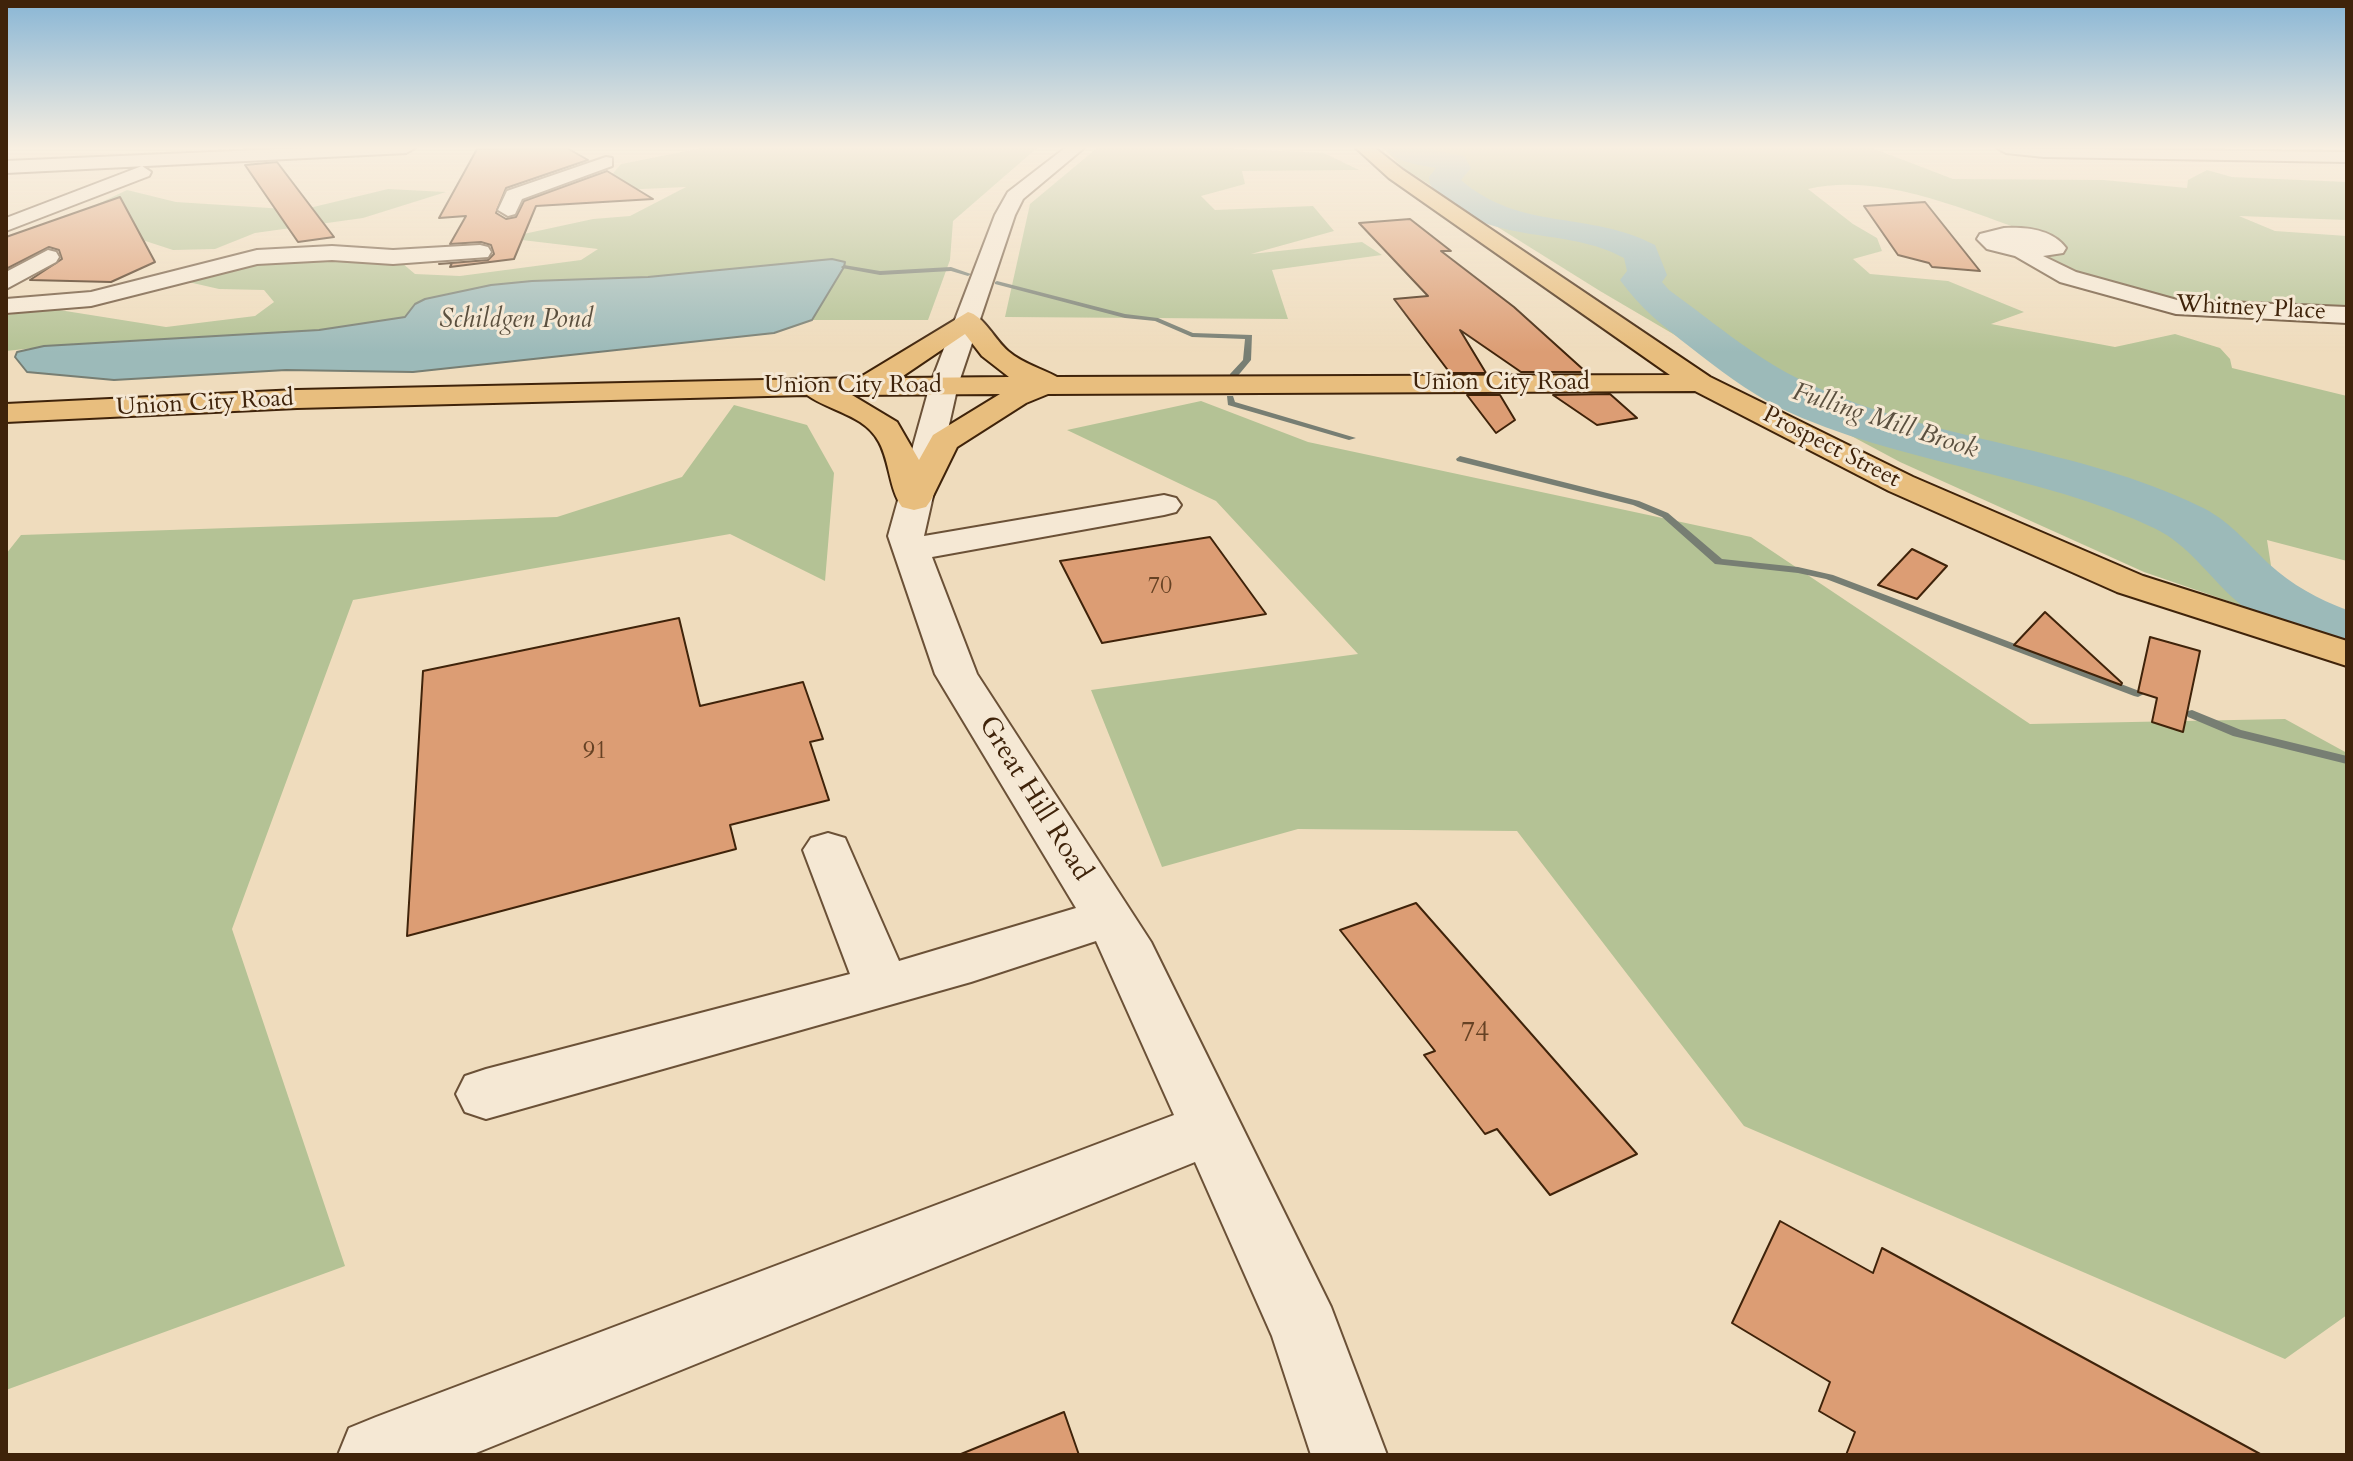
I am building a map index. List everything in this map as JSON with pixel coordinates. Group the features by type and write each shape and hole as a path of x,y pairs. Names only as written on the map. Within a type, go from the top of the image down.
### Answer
{"main road":[{"name":"Prospect Street","path":"1457,216 1700,383 1901,484 2130,584 2347,654"},
{"path":"860,386 913,360 968,320 984,345 1013,369 1038,380 1066,385"},
{"name":"Union City Road","path":"6,413 548,391 944,385 1700,383"},
{"path":"914,500 944,442 1016,397 1066,385"},
{"path":"808,387 850,404 891,430 901,446 914,500"}],"street":[{"path":"6,225 28,216"},
{"name":"Great Hill Road","path":"1005,216 944,385 906,536 956,674 1124,942 1306,1332 1349,1455"},
{"name":"Whitney Place","path":"2023,251 2030,258 2068,277 2176,307 2347,315"},
{"path":"6,306 91,299 257,257 332,253 393,257 480,252"},
{"path":"6,282 48,257"},
{"path":"910,550 1164,505"},
{"path":"828,850 882,986"},
{"path":"486,1094 971,962 1108,917"},
{"path":"376,1455 1211,1128"}],"green space":[{"path":"96,216 369,216 255,233 215,249 173,250 133,237"},
{"path":"628,216 959,216 953,221 950,260 928,320 812,320 844,267 832,259 648,277 491,285 425,299 406,317 319,330 72,344 6,351 6,315 53,309 166,327 255,316 274,302 264,290 219,289 184,281 235,264 327,256 402,263 415,274 460,276 581,260 598,249 505,238 593,219"},
{"path":"1027,216 1322,216 1334,231 1251,254 1362,242 1382,255 1272,270 1288,319 1005,317"},
{"path":"1480,216 1843,216 1877,238 1882,251 1853,259 1870,274 1948,281 2024,312 1991,324 2115,347 2175,334 2220,348 2230,359 2232,368 2347,396 2347,561 2267,540 2272,572 2347,615 2347,642 2144,572 1900,462 1799,408"},
{"path":"1982,216 2239,216 2275,231 2347,236 2347,308 2303,305 2206,307 2133,295 2086,279 2044,258 2064,243"},
{"path":"2244,216 2347,216 2347,220"},
{"path":"1201,401 1308,442 1751,537 2030,724 2285,719 2347,753 2347,1315 2285,1359 1744,1126 1517,831 1298,829 1162,867 1091,690 1358,654 1216,501 1067,430"},
{"path":"734,405 807,425 834,473 825,581 730,534 353,600 232,929 345,1266 6,1390 6,554 21,535 557,517 682,477"}],"water":[{"name":"Schildgen Pond","path":"832,259 845,262 844,267 812,320 774,333 413,372 286,370 114,380 27,372 15,357 17,352 44,346 319,330 405,317 415,304 425,299 491,285 648,277"}],"building":[{"path":"65,216 130,216 155,262 111,282 30,280 62,259 59,250 49,247 6,269 6,237"},
{"path":"280,216 318,216 334,237 298,242"},
{"path":"466,216 501,216 506,219 532,216 514,259 450,267 452,263 439,264 488,260 494,254 491,245 481,242 450,244"},
{"path":"1871,216 1936,216 1980,271 1932,267 1929,263 1898,255"},
{"path":"1410,219 1451,251 1441,251 1514,307 1586,372 1521,372 1460,330 1486,373 1450,373 1394,299 1428,296 1359,223"},
{"path":"1610,394 1637,418 1597,425 1553,395"},
{"path":"1467,395 1500,395 1515,420 1496,433"},
{"path":"1210,537 1266,614 1102,643 1060,561"},
{"path":"1912,549 1947,566 1917,599 1878,585"},
{"path":"2045,612 2122,683 2121,685 2014,645"},
{"path":"679,618 700,706 803,682 823,739 810,742 829,800 730,825 736,849 407,936 423,671"},
{"path":"2150,637 2200,651 2183,732 2152,722 2157,698 2138,692"},
{"path":"1416,903 1637,1154 1550,1195 1497,1129 1485,1134 1424,1055 1435,1051 1340,930"},
{"path":"1780,1221 1873,1273 1882,1248 2262,1455 1846,1455 1855,1432 1819,1411 1830,1382 1732,1323"},
{"path":"1064,1412 1079,1455 961,1455 961,1454"}],"waterway":[{"name":"Fulling Mill Brook","path":"1494,216 1524,225 1585,233 1624,243 1642,253 1647,275 1640,280 1654,299 1743,365 1780,388 1844,416 2087,483 2179,518 2202,533 2277,601 2311,619 2347,632"},
{"path":"844,267 880,273 951,269 968,274"},
{"path":"997,283 1125,316 1156,319 1192,335 1249,337 1247,360 1233,376"},
{"path":"1230,398 1231,403 1352,438"},
{"path":"1460,459 1636,503 1665,515 1719,562 1798,570 1829,577 2138,694"},
{"path":"2192,714 2237,733 2347,760"}]}
